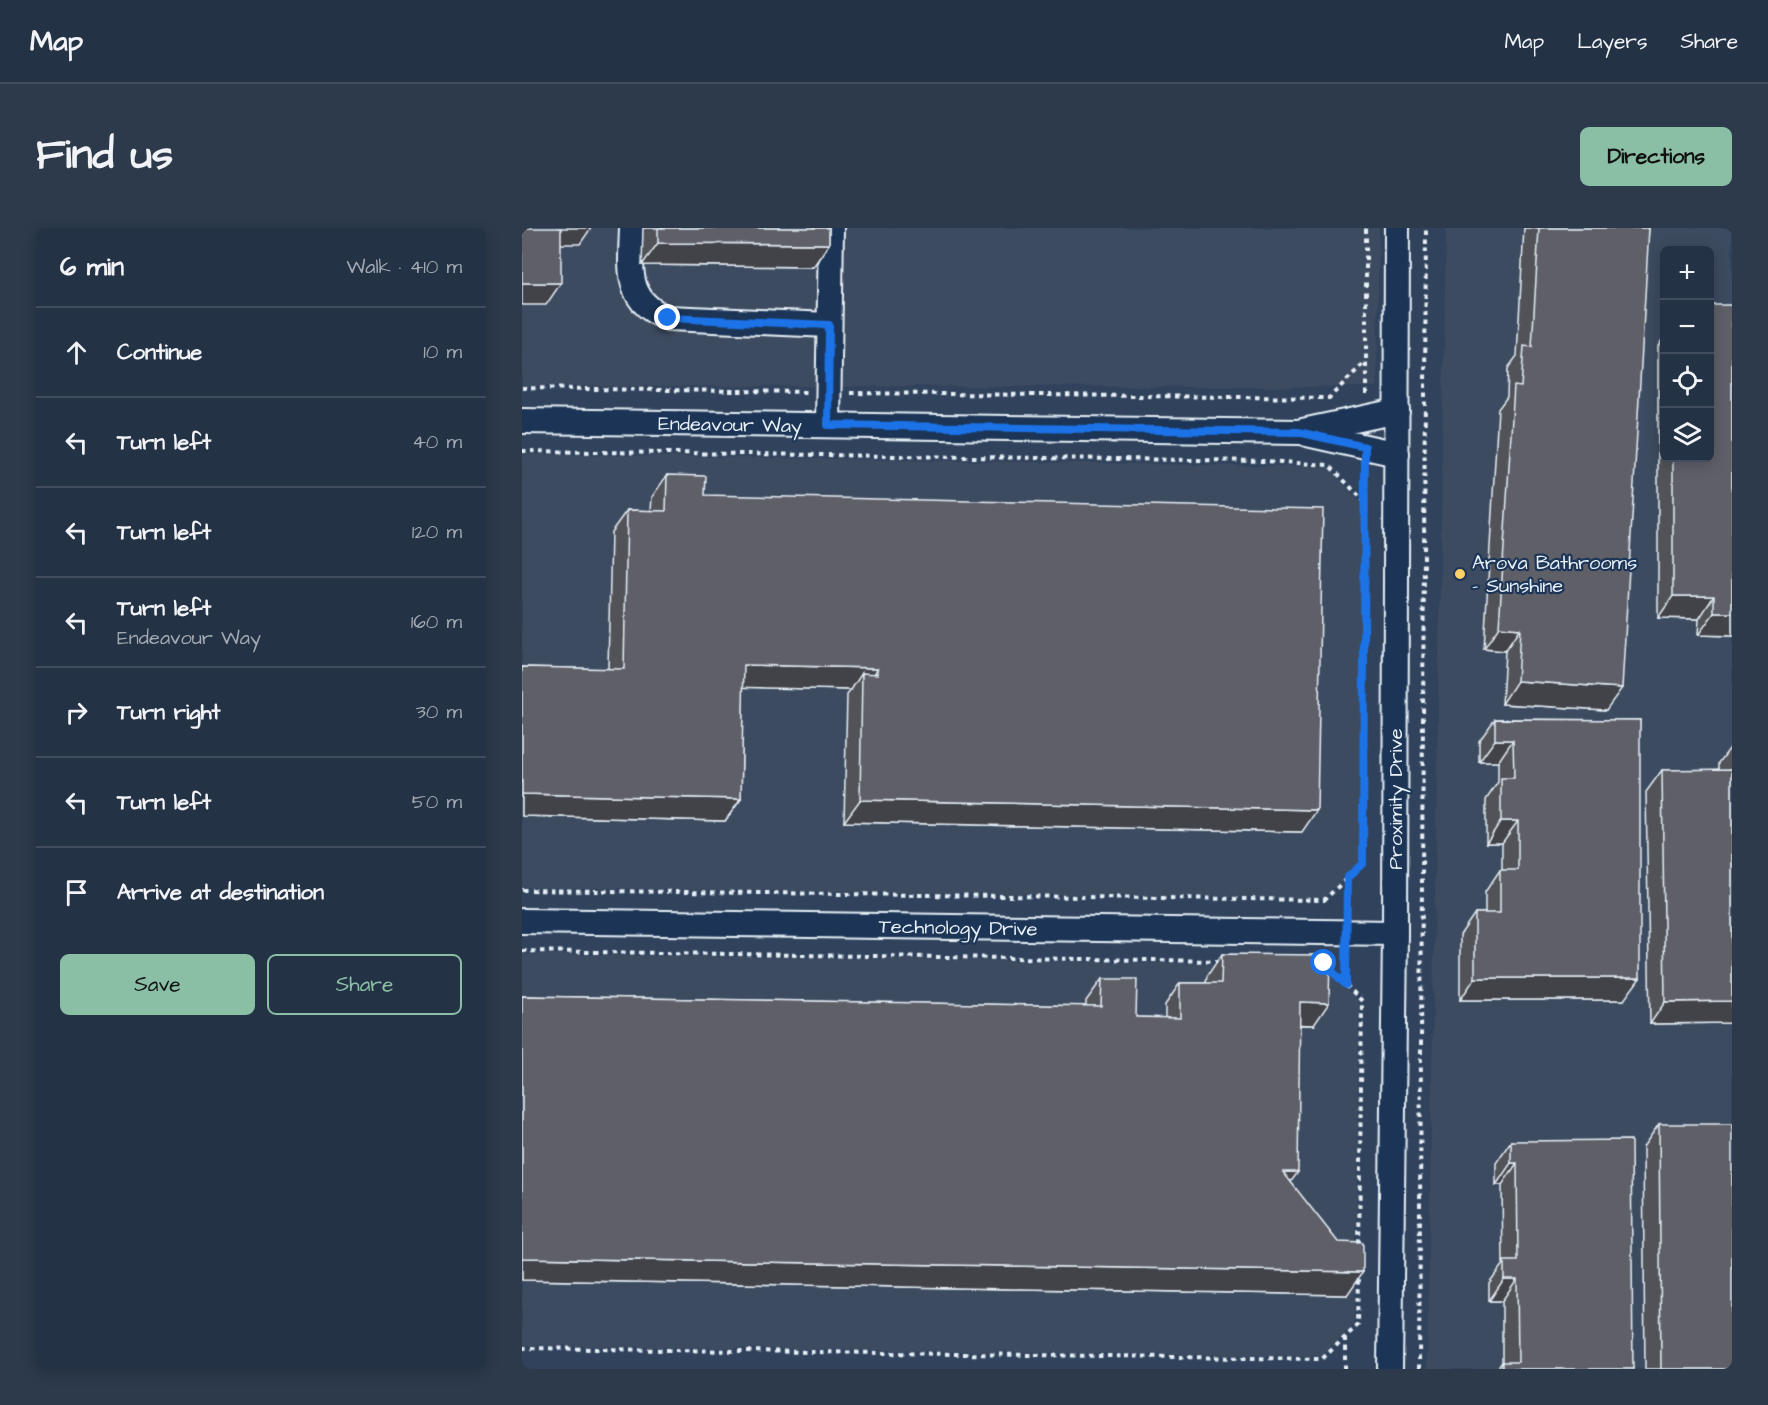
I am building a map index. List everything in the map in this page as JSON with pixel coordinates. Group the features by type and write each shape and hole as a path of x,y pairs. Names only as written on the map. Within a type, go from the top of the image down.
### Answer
{"street":[{"path":"632,228 632,278 644,305 656,314 668,318 829,325"},
{"path":"828,425 831,228"},
{"name":"Proximity Drive","path":"1390,1369 1395,933 1397,228"},
{"name":"Endeavour Way","path":"522,421 1298,432 1397,411"},
{"name":"Endeavour Way","path":"1298,432 1397,454"},
{"name":"Technology Drive","path":"522,921 1395,933"}],"path":[{"path":"1366,228 1366,419"},
{"path":"1419,1369 1426,228"},
{"path":"522,388 1329,398 1366,362"},
{"path":"522,890 1324,900 1363,863 1365,447"},
{"path":"522,451 1266,461 1329,465 1366,503"},
{"path":"1346,985 1347,878"},
{"path":"522,951 1228,962"},
{"path":"1324,963 1362,1001 1359,1253"},
{"path":"522,1348 1322,1359 1358,1325 1359,1265"},
{"path":"1345,1337 1345,1369"}],"shaded area":[{"path":"522,228 1379,228 1377,387 522,386"},
{"path":"1446,228 1732,228 1732,1369 1427,1369"},
{"path":"522,454 1328,467 1363,505 1361,861 1324,898 522,887"},
{"path":"522,954 1323,965 1359,1002 1355,1323 1322,1356 522,1345"}],"building":[{"path":"522,228 561,228 561,283 522,283"},
{"path":"658,228 829,228 829,244 658,243"},
{"path":"1539,228 1649,228 1622,688 1517,681 1520,629 1499,627 1514,386 1521,387 1524,346 1532,347"},
{"path":"1714,305 1732,305 1732,613 1714,613 1714,596 1673,596 1673,462 1714,462"},
{"path":"667,475 706,476 705,495 1323,509 1317,810 860,800 862,673 878,674 878,668 744,665 741,799 522,794 522,667 624,669 627,510 666,511"},
{"path":"1495,719 1640,720 1640,978 1475,978 1475,913 1500,913 1500,870 1518,870 1518,821 1501,821 1501,778 1514,778 1513,740 1495,740"},
{"path":"1732,769 1732,1001 1665,1002 1662,770"},
{"path":"1222,954 1330,955 1329,1003 1300,1002 1298,1172 1283,1172 1338,1242 1363,1243 1363,1272 522,1258 522,996 1101,1006 1102,979 1137,979 1136,1017 1180,1018 1180,983 1221,983"},
{"path":"1659,1124 1732,1124 1732,1369 1661,1369"},
{"path":"1631,1140 1633,1369 1502,1369 1502,1362 1518,1362 1517,1279 1504,1279 1504,1261 1518,1261 1517,1163 1511,1163 1511,1141"}],"place":[{"name":"Arova Bathrooms - Sunshine","path":"1460,574"}],"route":[{"path":"668,318 829,325 828,425 1298,432 1365,447 1363,863 1347,878 1346,985 1324,963"}]}
